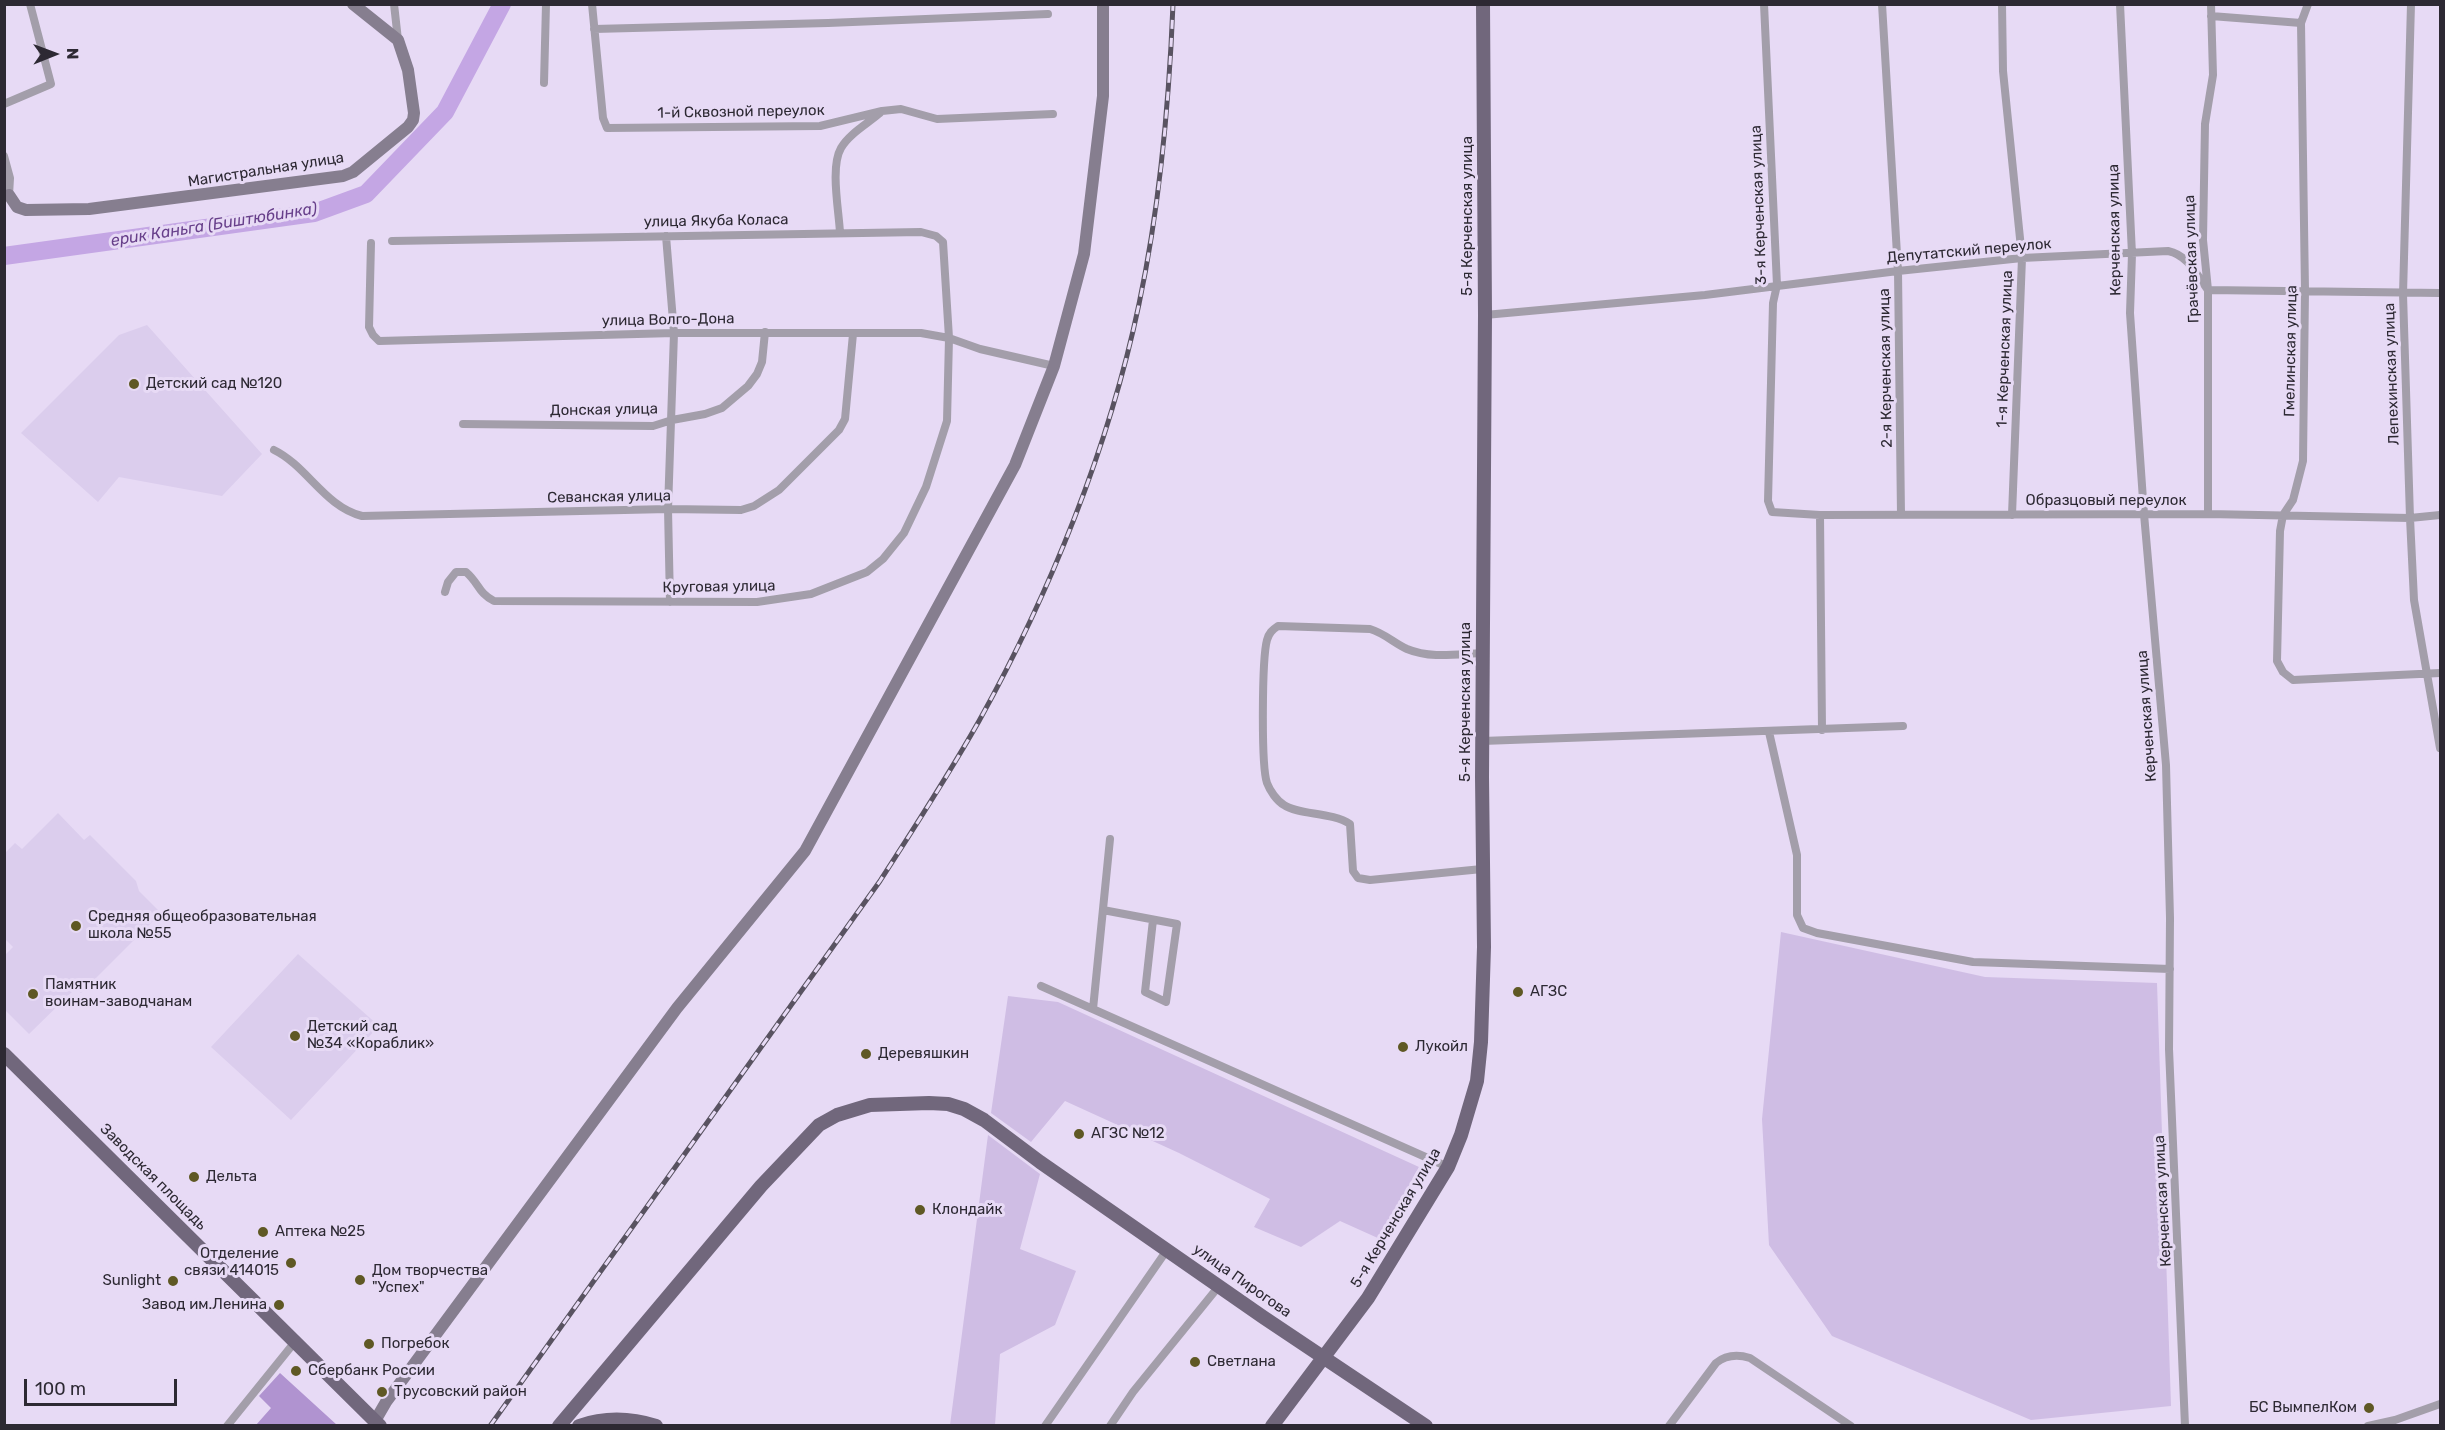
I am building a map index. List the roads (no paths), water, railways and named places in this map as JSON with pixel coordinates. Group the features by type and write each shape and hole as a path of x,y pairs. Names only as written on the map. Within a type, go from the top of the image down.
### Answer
{"main road":[{"name":"5-я Керченская улица","path":"1272,1425 1368,1298 1448,1167 1477,1082 1481,1042 1484,947 1482,653 1485,315 1484,4"},
{"name":"Заводская площадь","path":"4,1054 93,1140 294,1343 378,1423"},
{"name":"улица Пирогова","path":"559,1425 761,1186 819,1125 837,1115 870,1105 929,1103 948,1104 964,1109 984,1120 1040,1162 1323,1358 1426,1425"},
{"path":"579,1425 620,1419 638,1420 656,1425"}],"street":[{"path":"4,104 51,84 30,4"},
{"path":"353,4 398,40"},
{"path":"394,4 398,40"},
{"path":"544,83 546,4"},
{"path":"592,4 594,29 1048,14"},
{"path":"378,1423 386,1402 677,1008 805,851 1015,465 1054,366 1084,254 1102,96 1103,4"},
{"name":"3-я Керченская улица","path":"1764,4 1777,285 1773,303 1768,501 1772,512"},
{"name":"2-я Керченская улица","path":"1882,4 1898,271 1901,515"},
{"name":"1-я Керченская улица","path":"2002,4 2003,71 2022,258 2012,515"},
{"name":"Керченская улица","path":"2120,4 2132,254 2130,313 2144,514 2166,765 2170,969 2169,1049 2185,1425"},
{"name":"Грачёвская улица","path":"2208,514 2208,290 2203,240 2205,124 2213,75 2211,4"},
{"path":"2211,16 2301,23 2308,4"},
{"name":"Лепехинская улица","path":"2411,4 2403,294 2410,518 2414,600 2439,744"},
{"name":"Гмелинская улица","path":"2301,23 2305,290 2303,461 2293,500 2283,515 2280,531 2277,660 2283,672 2293,680 2428,673"},
{"name":"1-й Сквозной переулок","path":"594,29 603,118 607,128 820,126 882,111 901,109 937,119 1053,114"},
{"name":"Магистральная улица","path":"7,196 17,207 26,210 90,209 348,174 408,127 413,120 408,70 398,40"},
{"path":"840,233 836,162 840,149 848,139 882,111"},
{"path":"4,156 10,178 7,196"},
{"name":"улица Якуба Коласа","path":"392,241 921,232 936,236 942,242 949,338"},
{"path":"666,236 674,333 668,509 670,602"},
{"name":"улица Волго-Дона","path":"371,243 369,327 379,341 674,333 921,333 949,338 980,349 1054,366"},
{"name":"Депутатский переулок","path":"1485,315 1706,296 1777,285 2022,258 2168,251 2185,258 2208,290"},
{"path":"2208,290 2440,293"},
{"name":"Донская улица","path":"463,424 653,426 715,411 748,386 757,374 762,362 765,332"},
{"name":"Севанская улица","path":"274,450 288,457 347,513 362,516 668,509 741,510 767,499 779,490 839,430 845,419 853,334"},
{"name":"Круговая улица","path":"445,592 448,582 456,572 466,572 473,578 482,595 494,601 757,602 811,594 867,572 883,559 904,533 926,487 947,421 949,338"},
{"name":"Образцовый переулок","path":"1772,512 1820,515 2208,514 2410,518 2440,515"},
{"path":"1820,515 1822,730"},
{"path":"1482,653 1430,656 1405,648 1379,632 1361,627 1278,626 1271,630 1266,642 1263,707 1267,783 1273,795 1284,806 1340,819 1350,824 1353,871 1358,878 1370,880 1482,868"},
{"path":"2428,673 2440,673"},
{"path":"1482,741 1903,726"},
{"path":"1769,732 1797,855 1797,915 1803,928 1817,933 1973,962 2170,969"},
{"path":"1093,1009 1110,840"},
{"path":"1103,910 1177,924 1166,1002 1145,992 1153,920"},
{"path":"1041,986 1448,1167"},
{"path":"1045,1425 1167,1250"},
{"path":"1110,1425 1133,1392 1219,1286"},
{"path":"227,1425 294,1343"},
{"path":"1669,1425 1716,1364 1729,1356 1739,1355 1749,1358 1851,1425"},
{"path":"2368,1425 2395,1420 2440,1404"}],"waterway":[{"name":"ерик Каньга (Биштюбинка)","path":"4,256 314,213 366,194 445,112 502,4"}],"railway":[{"path":"490,1426 880,881 931,802 979,721 1030,622 1053,571 1094,465 1126,358 1139,304 1153,230 1162,155 1173,4"}],"place":[{"name":"Детский сад №120","path":"134,384"},
{"name":"Средняя общеобразовательная школа №55","path":"76,926"},
{"name":"АГЗС","path":"1518,992"},
{"name":"Памятник воинам-заводчанам","path":"33,994"},
{"name":"Детский сад №34 «Кораблик»","path":"295,1036"},
{"name":"Лукойл","path":"1403,1047"},
{"name":"Деревяшкин","path":"866,1054"},
{"name":"АГЗС №12","path":"1079,1134"},
{"name":"Дельта","path":"194,1177"},
{"name":"Клондайк","path":"920,1210"},
{"name":"Аптека №25","path":"263,1232"},
{"name":"Отделение связи 414015","path":"291,1263"},
{"name":"Дом творчества \"Успех\"","path":"360,1280"},
{"name":"Sunlight","path":"173,1281"},
{"name":"Завод им.Ленина","path":"279,1305"},
{"name":"Погребок","path":"369,1344"},
{"name":"Светлана","path":"1195,1362"},
{"name":"Сбербанк России","path":"296,1371"},
{"name":"Трусовский район","path":"382,1392"},
{"name":"БС ВымпелКом","path":"2369,1408"}]}
